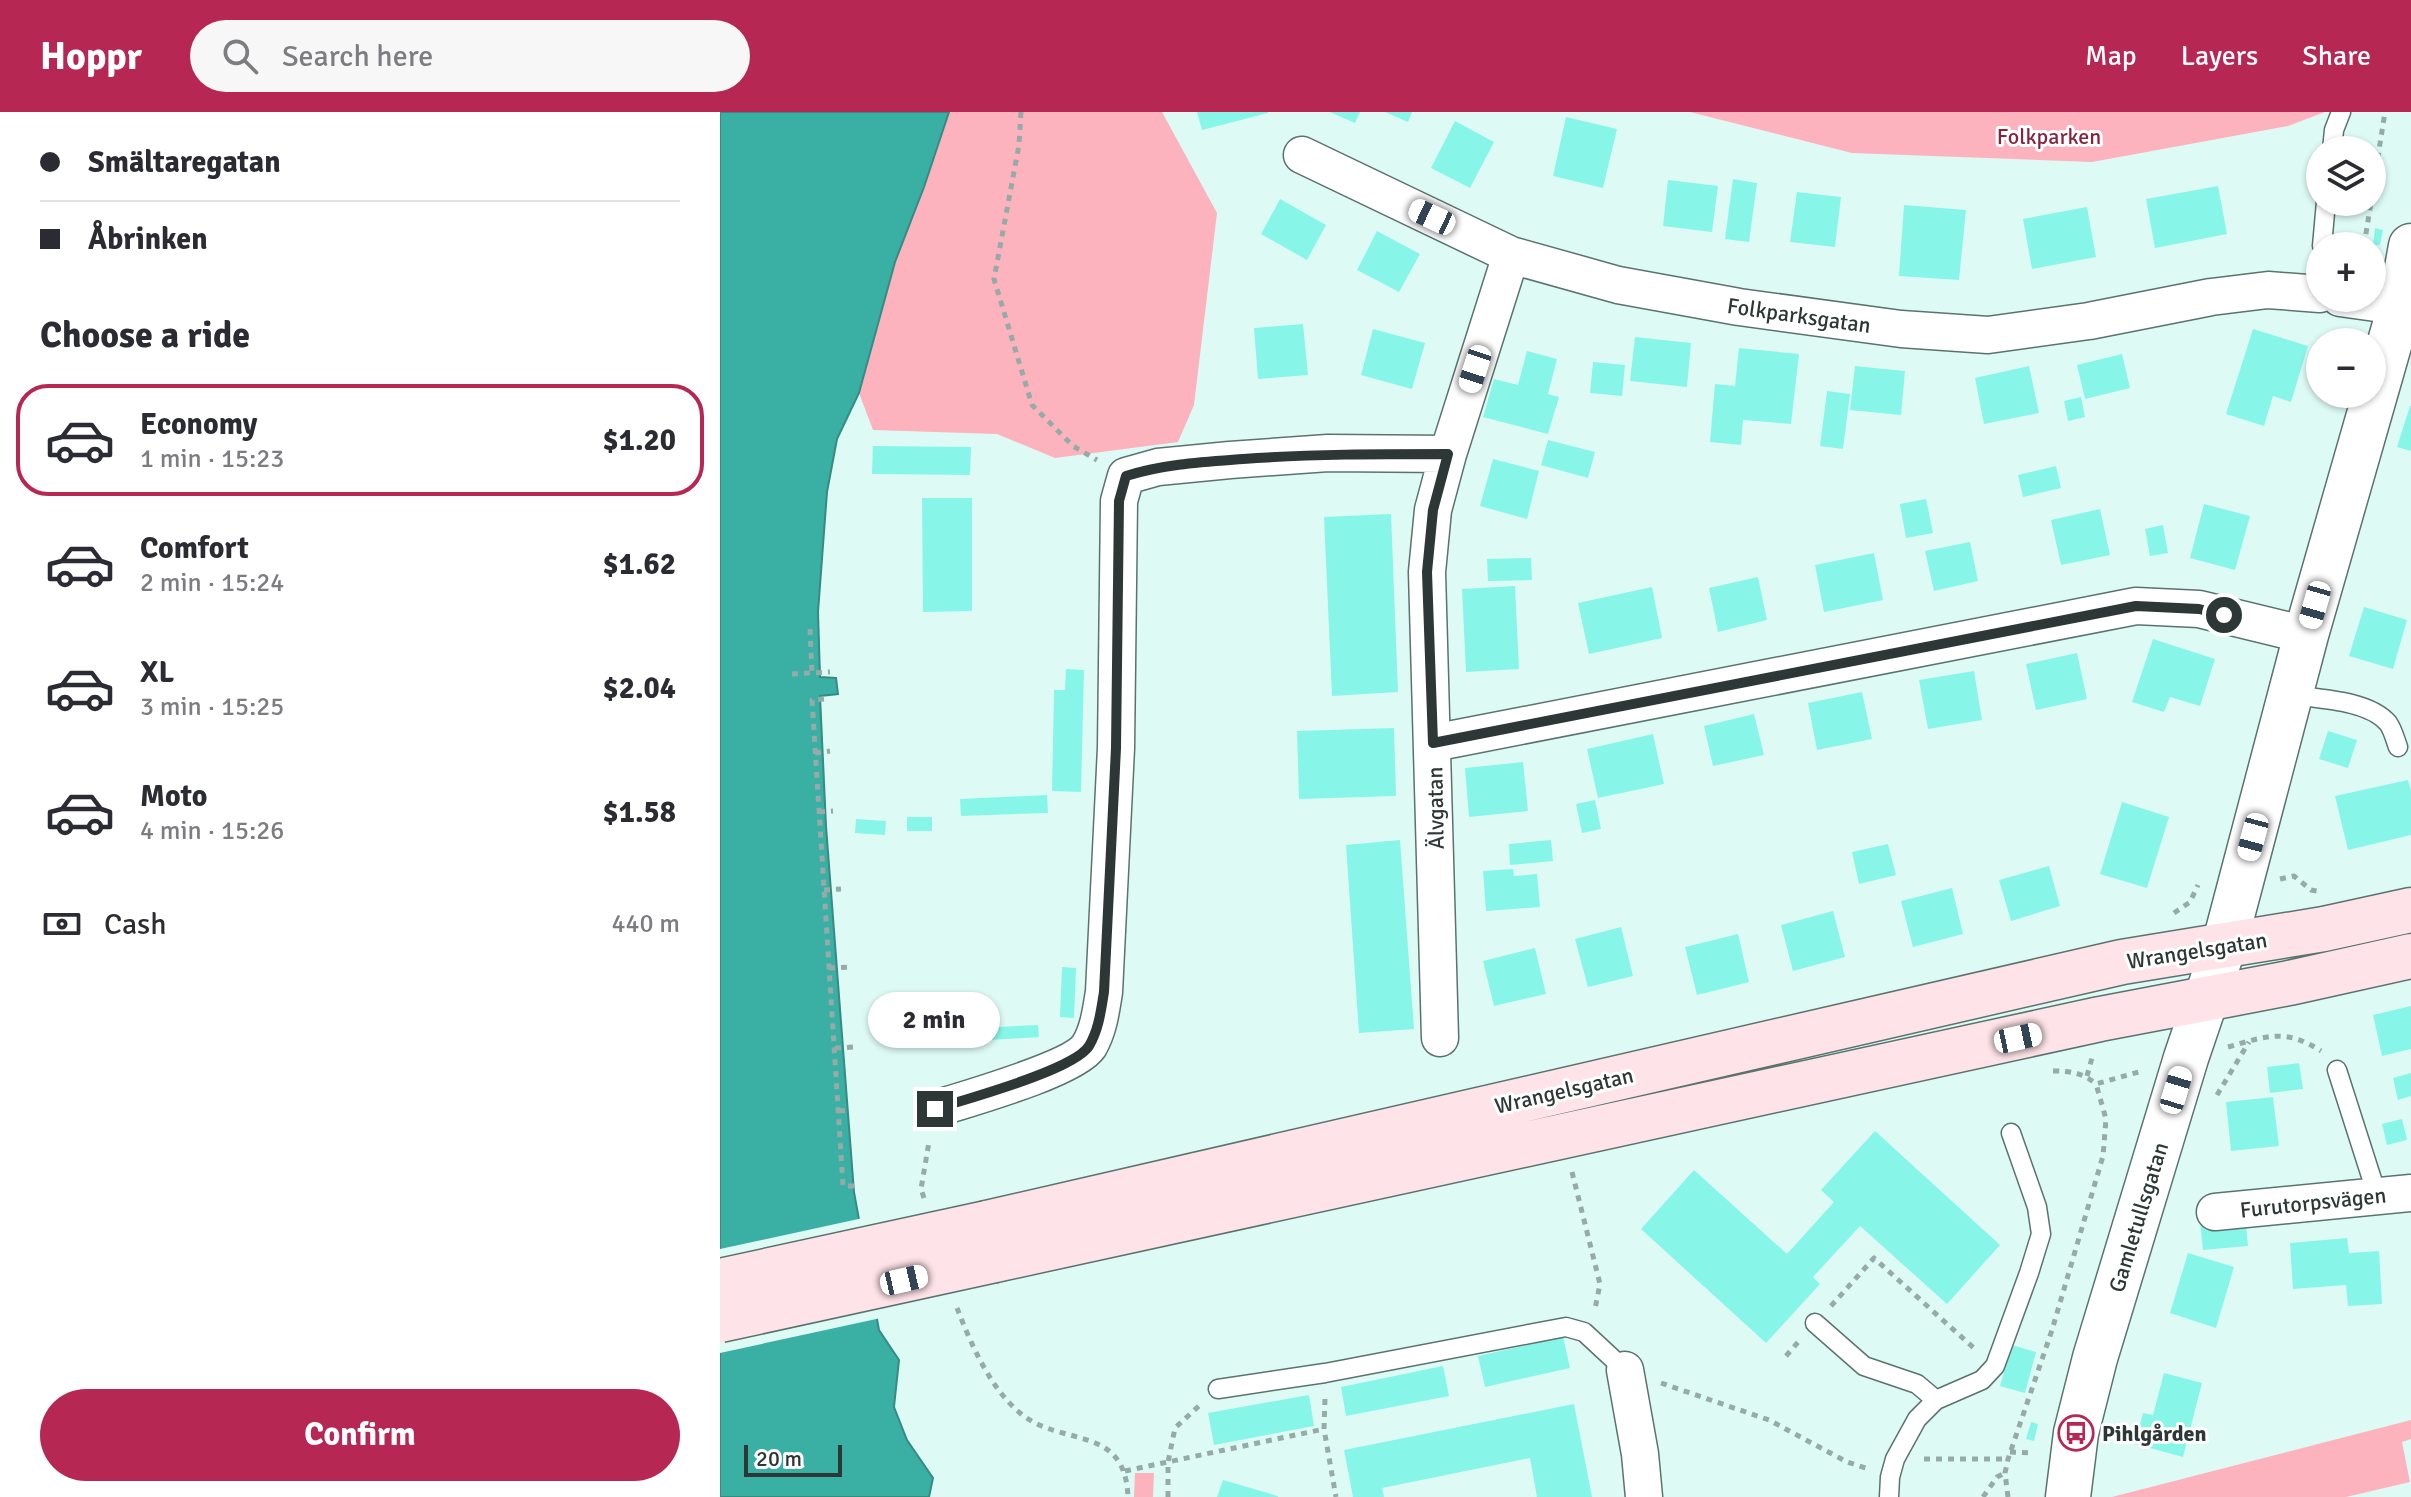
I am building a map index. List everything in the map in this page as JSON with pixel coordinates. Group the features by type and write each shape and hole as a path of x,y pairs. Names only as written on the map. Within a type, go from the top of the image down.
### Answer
{"main road":[{"name":"Wrangelsgatan","path":"720,1320 991,1241 2122,962 2411,910"},
{"name":"Wrangelsgatan","path":"720,1281 991,1241 2206,1000 2411,956"}],"street":[{"name":"Folkparksgatan","path":"1302,155 1511,255 1618,285 1739,307 1901,329 1988,335 2089,321 2211,297 2306,288"},
{"name":"Gamletullsgatan","path":"2068,1497 2076,1433 2095,1358 2186,1058 2224,946 2221,882 2290,695 2406,308 2411,246"},
{"name":"Älvgatan","path":"1440,1038 1427,572 1433,510 1511,255"},
{"name":"Folkparksgatan","path":"2386,303 2406,308"},
{"path":"935,1109 1021,1082 1074,1059 1088,1048 1098,1025 1104,992 1116,748 1119,501 1126,476 1158,467 1300,455 1448,454"},
{"path":"1433,743 2136,606 2199,609 2306,635"},
{"name":"Furutorpsvägen","path":"2215,1212 2394,1194"},
{"path":"1625,1370 1640,1454 1644,1497"}],"lane":[{"path":"2333,136 2341,112"},
{"path":"2290,695 2338,701 2375,712 2390,725 2398,747"},
{"path":"2337,1070 2394,1194"},
{"path":"1889,1497 1892,1468 1917,1419 1936,1400 1982,1380 1995,1366 2041,1234 2037,1207 2011,1133"},
{"path":"1815,1323 1864,1366 1917,1384 1936,1400"},
{"path":"1218,1389 1325,1373 1566,1327 1584,1332 1625,1370"}],"path":[{"path":"1021,112 1019,145 994,279 1032,405 1073,446 1126,476"},
{"path":"2381,136 2385,112"},
{"path":"810,629 812,673"},
{"path":"792,674 830,672"},
{"path":"824,699 812,700 815,753 843,1186 854,1186"},
{"path":"815,753 830,751"},
{"path":"819,812 833,811"},
{"path":"2167,917 2221,882 2294,876 2311,890 2323,892"},
{"path":"2190,902 2221,882"},
{"path":"824,890 841,889"},
{"path":"829,968 852,967"},
{"path":"2087,1076 2100,1019"},
{"path":"2213,1103 2249,1041"},
{"path":"835,1048 855,1047"},
{"path":"2008,1497 2005,1473 2009,1455 2052,1330 2103,1156 2106,1119 2096,1084"},
{"path":"925,1204 921,1189 935,1109"},
{"path":"839,1111 850,1110"},
{"path":"1570,1163 1600,1284 1594,1309 1625,1370 1769,1420 1847,1462 1892,1468 2033,1453"},
{"path":"1786,1356 1874,1258 1995,1366"},
{"path":"953,1294 974,1348 1001,1393 1022,1415 1047,1428 1095,1443 1117,1456 1125,1471 1128,1497"},
{"path":"1325,1373 1324,1429 1336,1497"},
{"path":"1168,1497 1168,1462 1175,1428 1218,1389"},
{"path":"1125,1471 1324,1429"},
{"path":"1983,1497 1997,1477 2005,1473"}],"green space":[{"path":"949,112 1162,112 1217,213 1194,405 1178,442 1055,458 997,434 873,430 859,393 895,262"},
{"name":"Folkparken","path":"1690,112 2325,112 2288,126 2092,162 1852,153"},
{"path":"2411,1420 2411,1439 2402,1442 2410,1482 2346,1497 2112,1497"},
{"path":"1135,1473 1154,1473 1153,1497 1134,1497"}],"water":[{"path":"720,112 949,112 895,262 859,393 837,439 827,492 818,612 820,677 836,678 838,694 820,696 826,826 854,1192 879,1330 899,1360 894,1407 907,1440 933,1478 929,1497 720,1497"}],"pier":[{"path":"863,1218 881,1318 720,1353 720,1249"}],"building":[{"path":"1197,112 1268,112 1268,113 1202,130"},
{"path":"1330,112 1360,112 1355,123"},
{"path":"1385,112 1412,112 1408,122"},
{"path":"1566,117 1617,129 1603,188 1553,176"},
{"path":"1455,121 1494,142 1470,188 1431,168"},
{"path":"1733,179 1757,183 1749,242 1725,239"},
{"path":"1668,180 1718,186 1712,232 1663,226"},
{"path":"2218,186 2227,234 2155,248 2146,199"},
{"path":"1797,192 1841,197 1835,247 1790,242"},
{"path":"1280,199 1326,225 1307,260 1261,234"},
{"path":"1904,205 1966,210 1959,280 1899,276"},
{"path":"2087,207 2096,257 2032,269 2023,219"},
{"path":"1377,231 1420,254 1399,292 1357,270"},
{"path":"1303,324 1308,375 1258,379 1254,328"},
{"path":"1373,329 1425,343 1412,389 1361,375"},
{"path":"2253,329 2306,345 2291,402 2273,396 2264,426 2226,414"},
{"path":"1635,337 1691,343 1687,387 1630,381"},
{"path":"1739,348 1799,354 1791,424 1743,420 1741,445 1710,442 1715,384 1735,386"},
{"path":"1527,351 1557,359 1548,394 1559,397 1548,434 1483,417 1494,379 1518,385"},
{"path":"2122,354 2130,388 2085,399 2077,365"},
{"path":"1593,362 1625,365 1622,396 1590,393"},
{"path":"1855,366 1905,371 1901,415 1850,410"},
{"path":"2029,366 2039,413 1984,424 1975,378"},
{"path":"1827,391 1850,394 1843,449 1820,446"},
{"path":"2081,397 2085,417 2068,421 2064,401"},
{"path":"2411,406 2411,451 2397,447"},
{"path":"1548,440 1595,452 1588,478 1541,465"},
{"path":"873,446 971,447 970,475 872,474"},
{"path":"1493,459 1539,471 1527,519 1480,506"},
{"path":"2056,466 2061,488 2023,497 2018,475"},
{"path":"922,498 972,498 972,611 923,612"},
{"path":"1926,499 1933,533 1906,538 1900,504"},
{"path":"2204,504 2250,516 2235,570 2190,558"},
{"path":"2100,509 2110,555 2061,565 2051,520"},
{"path":"1391,514 1398,692 1332,696 1324,517"},
{"path":"2163,525 2168,553 2150,556 2145,529"},
{"path":"1970,542 1978,581 1934,591 1925,551"},
{"path":"1874,553 1883,600 1824,612 1815,565"},
{"path":"1531,558 1532,580 1488,581 1487,559"},
{"path":"1758,577 1767,620 1718,632 1709,588"},
{"path":"1515,586 1519,669 1466,672 1462,589"},
{"path":"1652,587 1662,638 1589,654 1578,603"},
{"path":"2364,607 2407,620 2393,669 2349,656"},
{"path":"2153,639 2215,659 2200,706 2170,697 2164,712 2132,702"},
{"path":"2077,653 2087,699 2036,710 2026,664"},
{"path":"1066,669 1084,670 1081,792 1052,791 1054,690 1065,690"},
{"path":"1974,671 1982,720 1928,729 1919,680"},
{"path":"1862,692 1872,739 1817,750 1808,703"},
{"path":"1754,714 1764,755 1713,766 1704,726"},
{"path":"1394,728 1396,796 1299,799 1297,731"},
{"path":"2328,731 2357,740 2348,768 2319,759"},
{"path":"1653,734 1664,784 1598,798 1587,749"},
{"path":"1523,762 1528,811 1469,817 1465,768"},
{"path":"2408,780 2411,835 2348,850 2335,796"},
{"path":"1047,795 1048,813 961,816 960,799"},
{"path":"1595,800 1601,829 1582,833 1576,804"},
{"path":"2122,802 2169,817 2147,888 2100,874"},
{"path":"907,817 932,817 932,831 907,831"},
{"path":"856,819 886,821 885,835 855,833"},
{"path":"1400,840 1414,1029 1359,1033 1346,845"},
{"path":"1551,840 1553,861 1510,865 1509,844"},
{"path":"1888,844 1896,875 1859,884 1852,852"},
{"path":"2049,866 2060,906 2011,921 1999,880"},
{"path":"1513,869 1514,876 1537,874 1540,907 1486,911 1483,871"},
{"path":"1952,888 1963,934 1913,947 1901,901"},
{"path":"1833,911 1845,957 1793,971 1781,925"},
{"path":"1621,927 1633,976 1588,987 1575,939"},
{"path":"1738,934 1749,982 1697,995 1685,947"},
{"path":"1535,948 1546,994 1494,1006 1483,961"},
{"path":"1062,967 1076,968 1074,1018 1060,1017"},
{"path":"2411,1006 2411,1049 2382,1056 2373,1015"},
{"path":"1038,1025 1039,1037 939,1043 938,1030"},
{"path":"2299,1063 2303,1089 2270,1093 2267,1067"},
{"path":"2411,1073 2411,1096 2398,1100 2393,1078"},
{"path":"2273,1097 2279,1146 2231,1151 2226,1102"},
{"path":"2402,1119 2407,1140 2387,1145 2382,1124"},
{"path":"1875,1131 2000,1245 1947,1304 1860,1226 1813,1277 1820,1284 1766,1343 1641,1229 1694,1170 1787,1254 1834,1202 1821,1190"},
{"path":"2245,1216 2248,1246 2203,1250 2200,1221"},
{"path":"2347,1238 2349,1253 2379,1251 2382,1304 2348,1306 2346,1285 2293,1289 2290,1243"},
{"path":"2188,1253 2234,1267 2216,1328 2170,1313"},
{"path":"1563,1337 1570,1368 1485,1387 1478,1356"},
{"path":"2012,1345 2036,1352 2025,1393 2000,1386"},
{"path":"1443,1366 1449,1396 1346,1416 1341,1387"},
{"path":"2164,1373 2202,1383 2183,1457 2135,1444 2143,1413 2153,1415"},
{"path":"1309,1395 1314,1426 1214,1445 1208,1413"},
{"path":"1574,1404 1592,1497 1537,1497 1530,1458 1382,1488 1384,1497 1353,1497 1344,1450"},
{"path":"2031,1422 2038,1424 2034,1441 2026,1439"},
{"path":"1223,1480 1278,1496 1278,1497 1217,1497"}],"place":[{"name":"Pihlgården","path":"2076,1433"}],"route":[{"path":"935,1109 1021,1082 1074,1059 1088,1048 1098,1025 1104,992 1116,748 1119,501 1126,476 1158,467 1254,458 1328,453 1448,454 1433,510 1427,572 1433,743 2136,606 2199,609 2224,615"}]}
